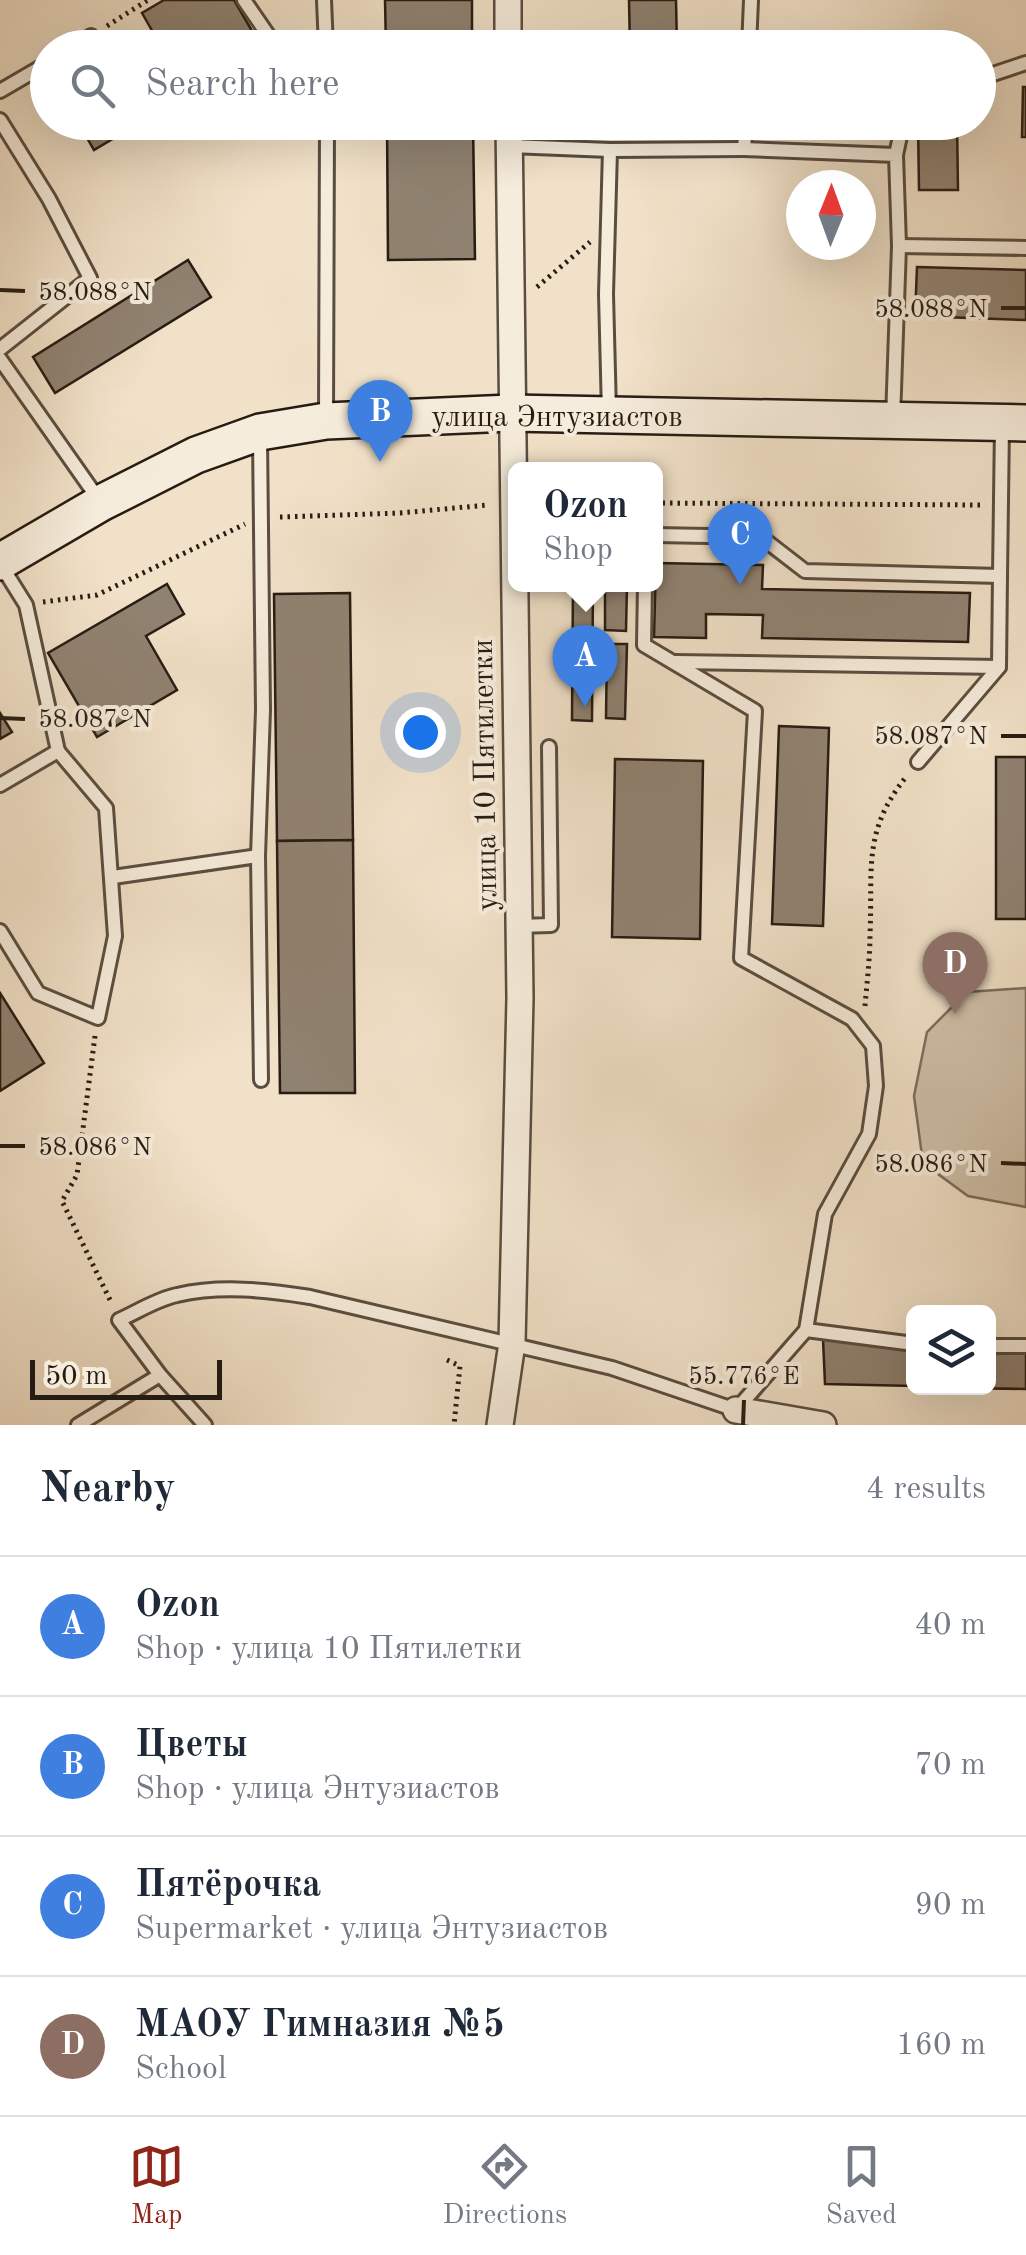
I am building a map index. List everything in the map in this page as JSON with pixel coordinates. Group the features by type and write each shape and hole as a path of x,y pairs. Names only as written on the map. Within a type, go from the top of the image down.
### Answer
{"street":[{"path":"508,0 508,30"},
{"name":"улица 10 Пятилетки","path":"510,140 513,462"},
{"name":"улица Энтузиастов","path":"0,563 101,502 196,456 260,432 326,421 512,414 1014,423"},
{"name":"улица 10 Пятилетки","path":"500,1425 512,1342 518,1141 514,592"},
{"path":"736,1410 823,1425"}],"lane":[{"path":"244,0 265,30"},
{"path":"324,0 325,30"},
{"path":"750,30 751,0"},
{"path":"996,73 1026,63"},
{"path":"0,91 30,74"},
{"path":"0,120 49,199 90,278 0,349"},
{"path":"326,421 327,140"},
{"path":"548,140 610,150 744,149 896,155"},
{"path":"744,149 745,140"},
{"path":"893,419 899,140"},
{"path":"608,416 610,150"},
{"path":"899,246 1026,248"},
{"path":"0,359 101,502"},
{"path":"918,762 998,667 1000,505 1014,423"},
{"path":"260,432 261,1080"},
{"path":"663,535 761,537 805,571 1000,576"},
{"path":"0,563 26,605 58,751 106,808 115,936 98,1018 38,993 0,931"},
{"path":"206,1425 160,1375 119,1320 174,1296 219,1290 265,1290 512,1342 612,1368 736,1410 806,1330 826,1214 868,1134 876,1086 873,1046 852,1019 741,958 755,711 644,646 645,592"},
{"path":"673,662 998,667"},
{"path":"518,926 552,925 549,747"},
{"path":"0,785 58,751"},
{"path":"113,878 258,856"},
{"path":"806,1330 906,1343"},
{"path":"996,1346 1026,1346"},
{"path":"78,1425 160,1375"}],"path":[{"path":"101,30 148,0"},
{"path":"511,309 608,227"},
{"path":"663,503 1000,505"},
{"path":"864,1034 870,849 887,800 918,762"},
{"path":"98,1018 77,1174 62,1201 119,1320"},
{"path":"447,1360 460,1366 454,1425"}],"shaded area":[{"path":"1026,988 1026,1207 968,1196 923,1163 914,1096 927,1032 967,992"}],"building":[{"path":"164,0 234,0 252,30 152,30 142,13"},
{"path":"385,0 472,0 472,30 386,30"},
{"path":"629,0 676,0 677,30 630,30"},
{"path":"1026,87 1026,137 1022,137"},
{"path":"88,140 111,140 94,150"},
{"path":"387,140 473,140 475,259 388,260"},
{"path":"918,140 957,140 958,190 919,190"},
{"path":"188,260 211,297 55,393 33,357"},
{"path":"917,267 1026,270 1026,320 915,316"},
{"path":"663,563 763,565 762,589 970,593 968,642 762,638 763,615 706,614 706,638 654,637 655,592 663,592"},
{"path":"167,584 184,614 146,636 177,690 97,737 48,653"},
{"path":"573,592 593,592 592,721 572,720"},
{"path":"605,592 627,592 626,631 605,630"},
{"path":"350,593 353,840 277,841 274,594"},
{"path":"607,644 627,644 625,719 606,718"},
{"path":"0,713 12,732 0,739"},
{"path":"779,726 829,728 823,926 772,924"},
{"path":"996,757 1026,757 1026,919 996,919"},
{"path":"615,759 703,761 700,939 612,937"},
{"path":"353,840 355,1093 280,1093 277,841"},
{"path":"0,993 44,1063 0,1091"},
{"path":"823,1339 906,1343 906,1386 825,1384"},
{"path":"996,1346 1026,1347 1026,1389 996,1389"}],"place":[{"name":"Цветы","path":"380,462"},
{"name":"Пятёрочка","path":"740,585"},
{"name":"Ozon","path":"585,707"},
{"name":"МАОУ Гимназия №5","path":"955,1014"}]}
